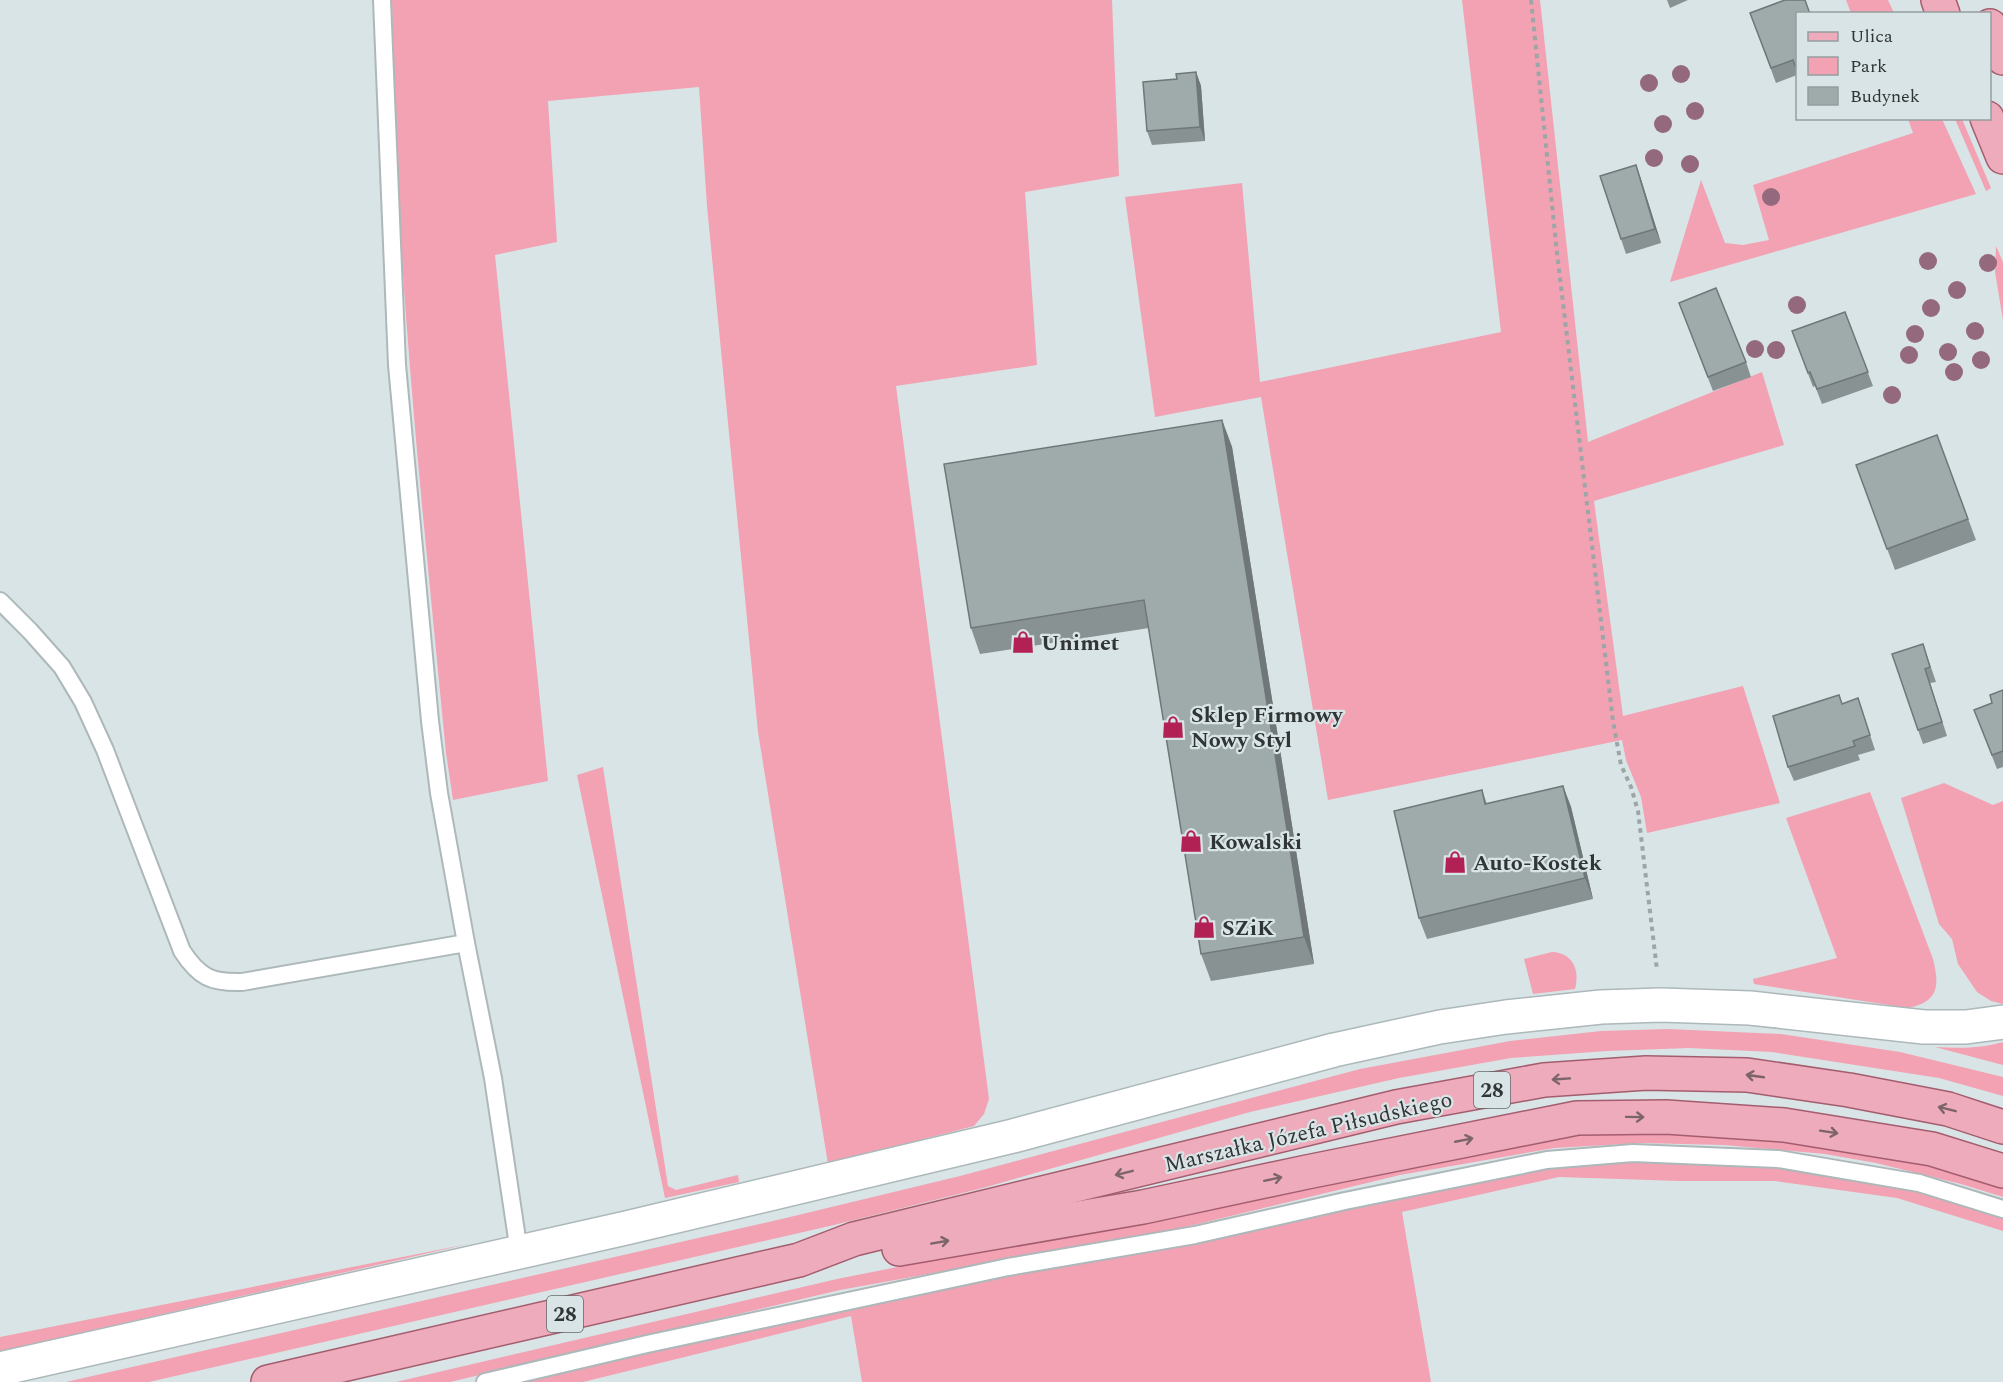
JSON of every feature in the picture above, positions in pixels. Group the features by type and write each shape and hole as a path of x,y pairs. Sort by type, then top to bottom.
{"main road":[{"path":"1991,31 2003,58"},
{"path":"1988,120 2003,157"},
{"name":"Marszałka Józefa Piłsudskiego","path":"268,1382 799,1260 854,1239 1396,1107 1544,1080 1646,1073 1747,1075 1849,1090 1948,1109 2003,1127"},
{"name":"Marszałka Józefa Piłsudskiego","path":"799,1260 860,1256 1143,1207 1577,1118 1666,1117 1784,1125 1932,1149 2003,1171"}],"street":[{"path":"0,1369 626,1228 1013,1136 1334,1050 1440,1027 1601,1007 1661,1005 1750,1008 1943,1028 2003,1022"}],"lane":[{"path":"382,0 398,365 430,721 439,794 493,1078 519,1252"},
{"path":"0,601 62,667 83,702 105,750 182,951 193,968 206,977 222,982 242,982 466,943"},
{"path":"485,1382 647,1344 996,1269 1194,1235 1345,1201 1547,1160 1633,1153 1778,1159 1919,1183 2003,1209"}],"path":[{"path":"1531,0 1557,253 1613,721 1621,765 1638,811 1661,1005"}],"green space":[{"path":"392,0 1112,0 1119,176 1025,192 1037,365 896,386 989,1099 984,1114 974,1126 828,1164 758,732 707,206 699,87 548,101 557,242 495,255 548,781 453,800 446,753 411,377 398,189"},
{"path":"1462,0 1540,0 1588,442 1762,372 1784,445 1594,501 1623,716 1743,686 1780,803 1647,833 1641,797 1626,760 1622,740 1328,800 1261,397 1155,417 1125,197 1242,183 1260,382 1501,332"},
{"path":"1846,0 1888,0 1894,12 1851,12"},
{"path":"1908,120 1942,120 1976,194 1670,282 1701,180 1725,243 1743,245 1769,240 1753,185 1913,133"},
{"path":"1955,120 1962,120 1991,188 1986,191"},
{"path":"1996,246 2003,262 2003,320 1995,272"},
{"path":"603,767 668,1186 676,1190 738,1175 739,1182 665,1198 577,775"},
{"path":"1944,783 1993,805 2003,801 2003,1004 1991,1001 1977,992 1958,964 1952,939 1939,924 1901,798"},
{"path":"1870,792 1933,959 1936,985 1931,997 1926,1002 1908,1008 1754,984 1753,979 1837,958 1786,818"},
{"path":"1552,952 1570,959 1576,975 1575,989 1533,994 1524,959"},
{"path":"1668,1029 1781,1034 1900,1052 2003,1077 2003,1096 1939,1078 1772,1052 1689,1048 1511,1058 1399,1078 1250,1112 983,1188 834,1225 149,1382 66,1382 960,1176 1360,1069 1510,1041 1601,1031"},
{"path":"2003,1042 2003,1065 1935,1047 1977,1047"},
{"path":"1641,1131 1779,1136 1910,1158 2003,1184 2003,1197 1876,1163 1825,1154 1724,1145 1642,1143 1554,1148 1400,1175 1177,1229 840,1290 450,1382 396,1382 837,1279 1555,1137"},
{"path":"1610,1162 1742,1164 1794,1168 1866,1178 2003,1215 2003,1231 1897,1198 1775,1181 1559,1177 1402,1212 1431,1382 862,1382 851,1316 583,1382 526,1382 848,1306 1517,1174"},
{"path":"468,1244 46,1341 0,1352 0,1337"}],"building":[{"path":"1785,0 1805,0 1809,12 1796,12 1796,68 1793,60 1771,68 1750,13"},
{"path":"1196,72 1200,127 1147,131 1143,82 1177,79 1176,74"},
{"path":"1636,165 1655,229 1621,239 1600,176"},
{"path":"1716,288 1746,362 1708,377 1679,303"},
{"path":"1845,312 1868,372 1817,389 1810,372 1808,373 1792,331"},
{"path":"1222,420 1304,937 1201,954 1144,600 971,628 944,464"},
{"path":"1937,435 1968,519 1887,549 1856,465"},
{"path":"1923,644 1930,667 1925,669 1942,722 1918,730 1892,654"},
{"path":"2003,690 2003,751 1992,755 1974,710 1992,703 1990,695"},
{"path":"1839,695 1842,704 1858,698 1870,735 1853,741 1855,746 1788,767 1773,716"},
{"path":"1563,786 1585,878 1419,918 1394,811 1482,790 1485,804"}],"place":[{"name":"Unimet","path":"1023,642"},
{"name":"Sklep Firmowy Nowy Styl","path":"1173,727"},
{"name":"Kowalski","path":"1191,841"},
{"name":"Auto-Kostek","path":"1455,862"},
{"name":"SZiK","path":"1204,927"}]}
